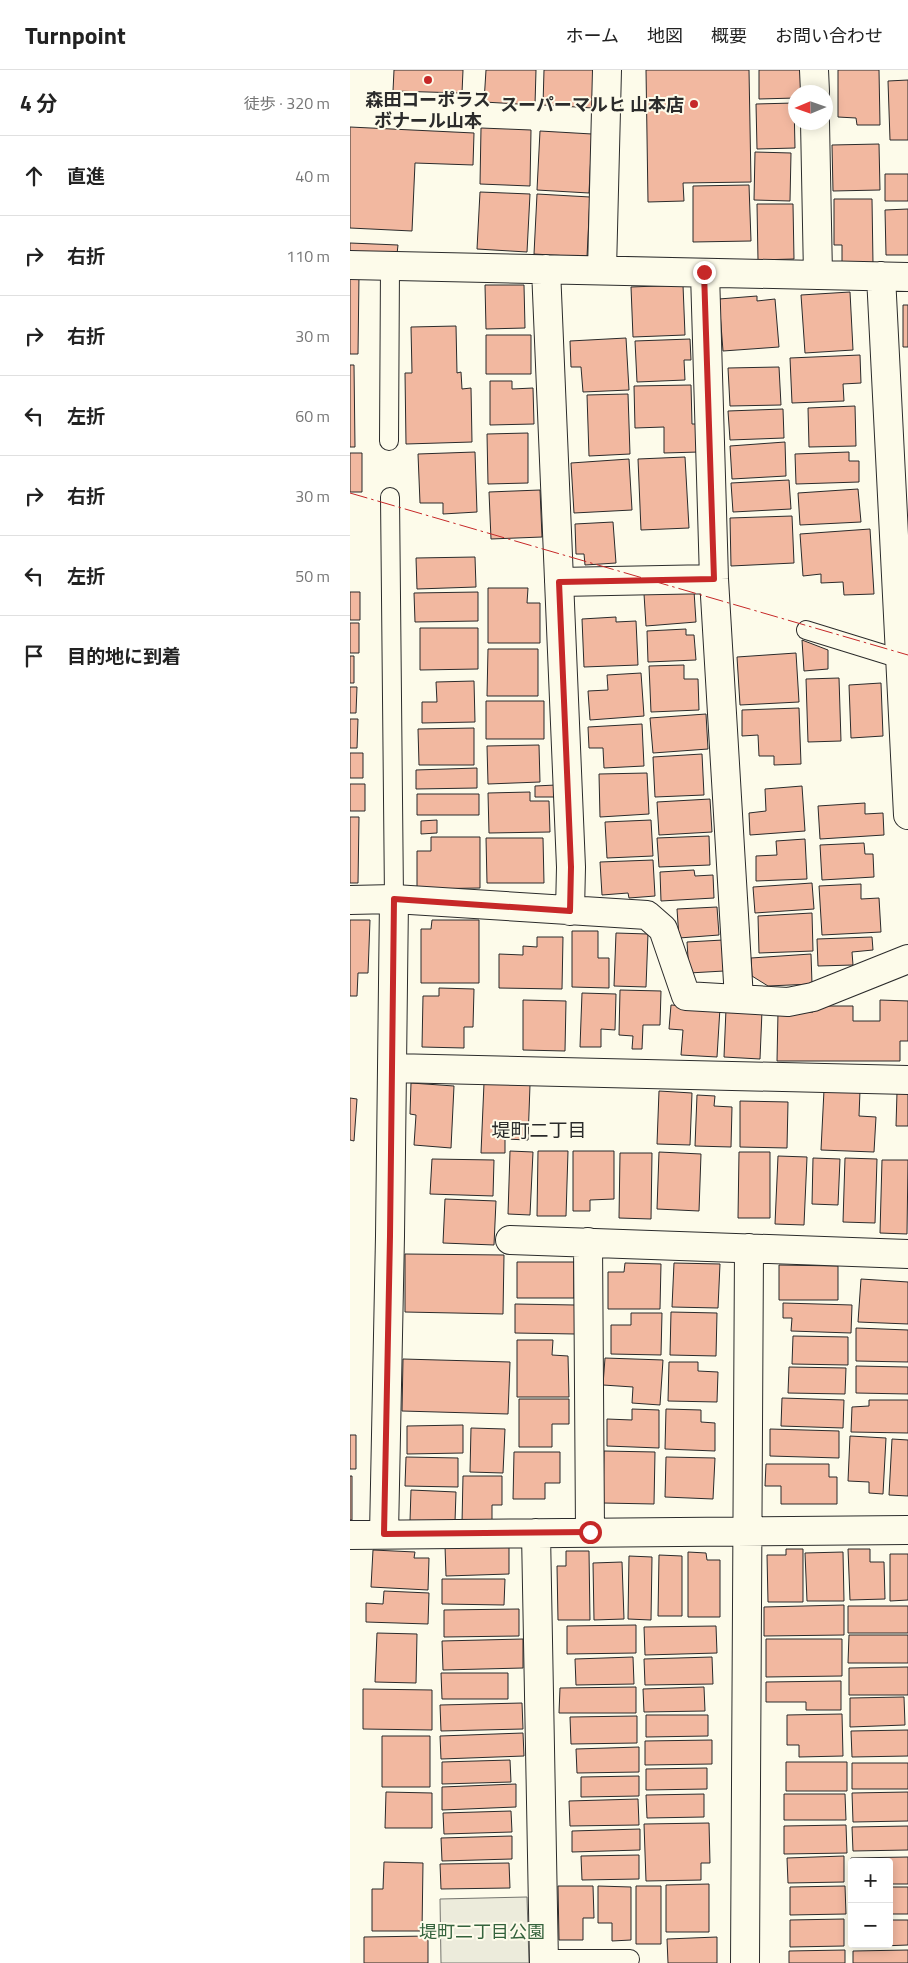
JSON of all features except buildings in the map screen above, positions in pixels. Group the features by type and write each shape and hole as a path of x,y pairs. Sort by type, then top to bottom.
{"street":[{"path":"602,270 607,70"},
{"path":"814,70 815,85"},
{"path":"815,130 818,275"},
{"path":"350,264 908,277"},
{"path":"546,269 571,867 570,911"},
{"path":"704,272 714,579 739,999"},
{"path":"881,276 908,815"},
{"path":"559,582 714,579"},
{"path":"350,900 394,899 647,915 663,929 686,996 788,1002 813,997 908,959"},
{"path":"384,1534 394,899"},
{"path":"392,1068 908,1080"},
{"path":"510,1240 908,1254"},
{"path":"588,1242 590,1532"},
{"path":"745,1963 749,1248"},
{"path":"350,1535 908,1530"},
{"path":"536,1533 544,1961"}],"lane":[{"path":"390,266 390,441"},
{"path":"390,497 394,899"},
{"path":"806,630 900,659"},
{"path":"544,1961 630,1959"}],"green space":[{"name":"堤町二丁目公園","path":"527,1897 529,1963 441,1963 440,1899"}],"power":[{"path":"350,493 908,655"}],"place":[{"name":"森田コーポラス ボナール山本","path":"428,80"},
{"name":"スーパーマルヒ 山本店","path":"694,104"}],"district":[{"name":"堤町二丁目","path":"539,1129"}],"route":[{"path":"590,1532 384,1534 394,899 570,911 571,867 559,582 714,579 704,272"}]}
